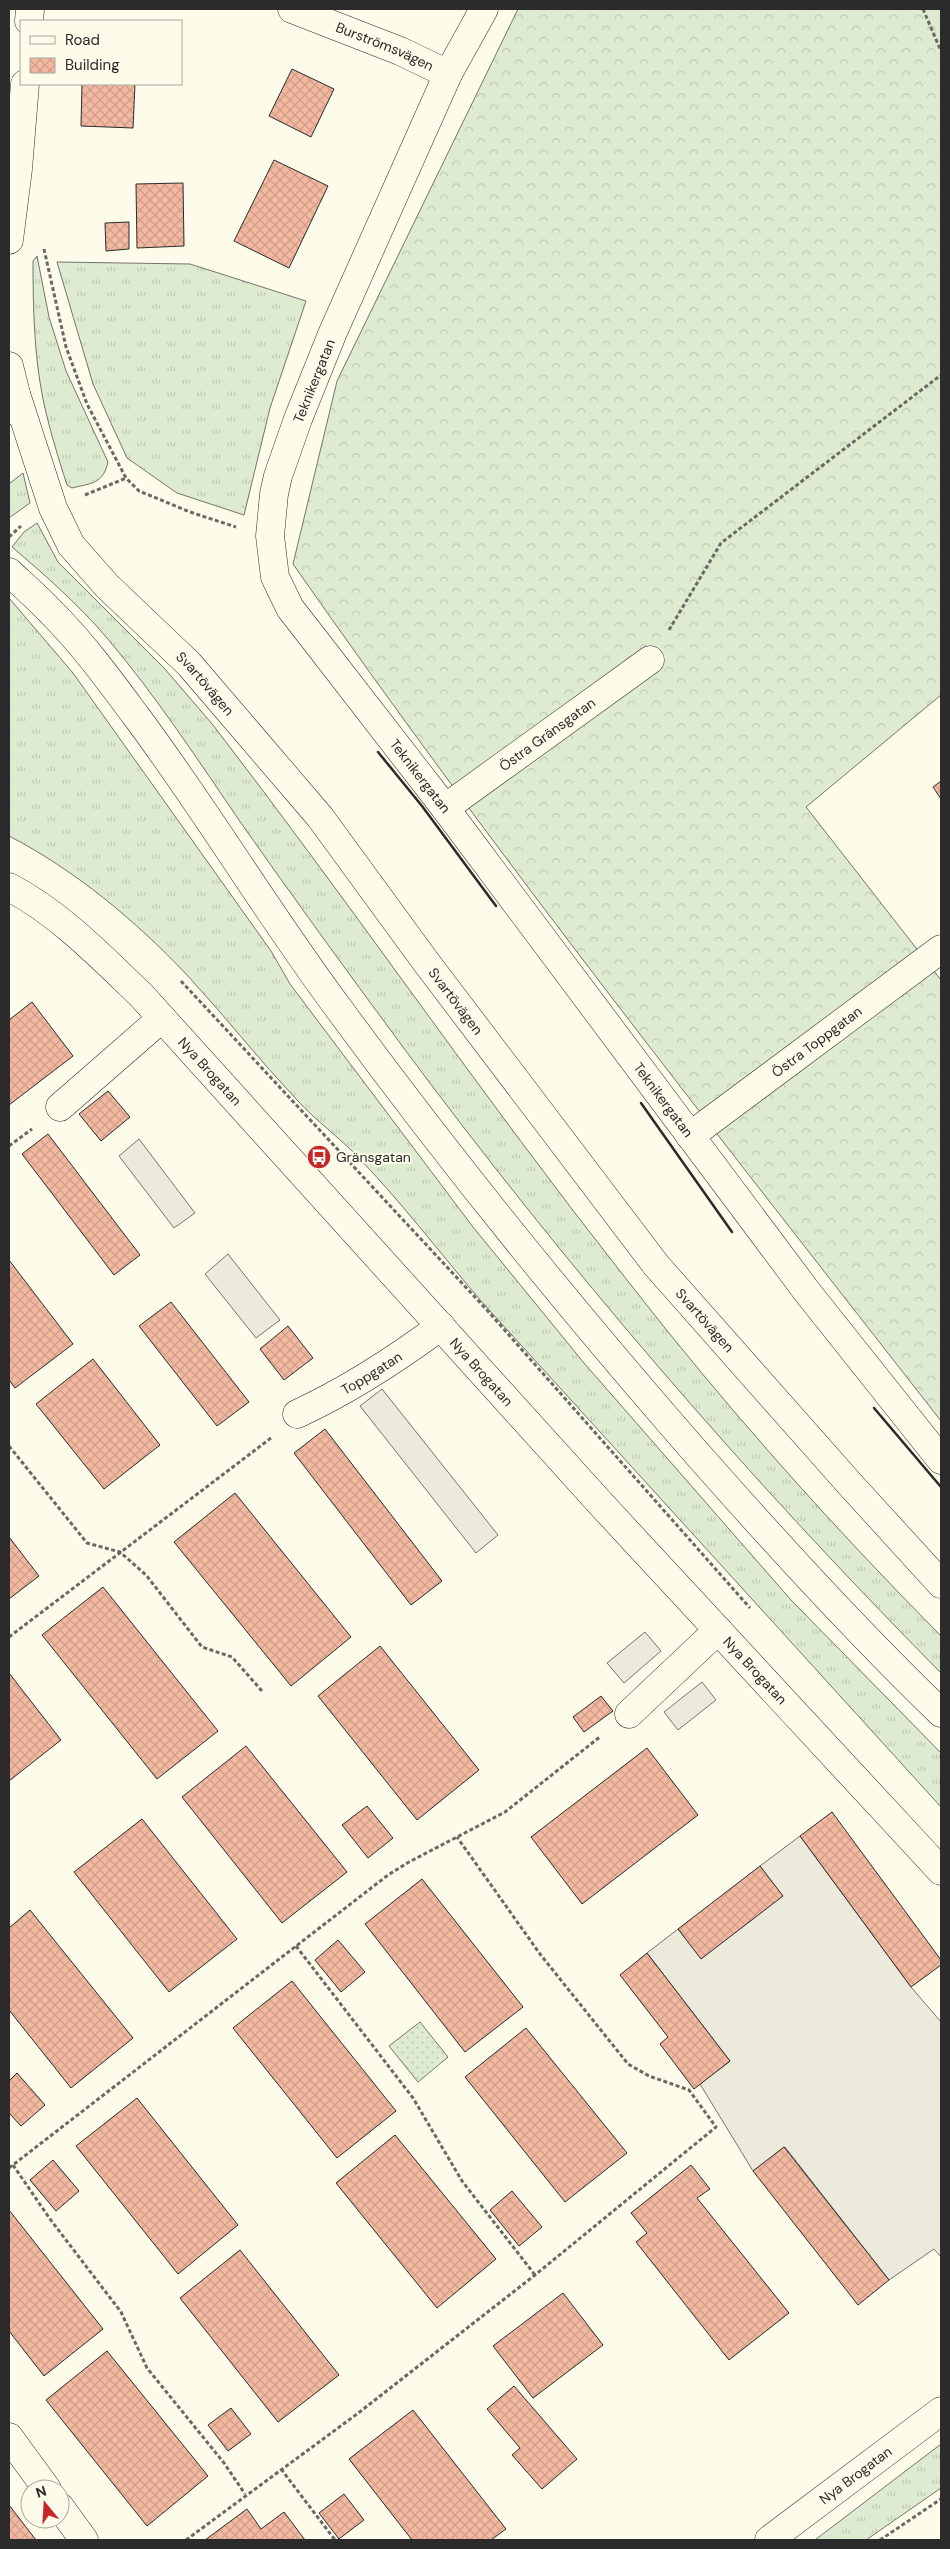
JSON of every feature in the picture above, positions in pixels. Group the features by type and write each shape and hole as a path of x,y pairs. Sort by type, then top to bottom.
{"street":[{"name":"Burströmsvägen","path":"292,9 400,51 448,74"},
{"name":"Teknikergatan","path":"484,9 448,74 298,418 274,494 270,536 275,577 290,608 445,808 808,1293 941,1460"},
{"path":"9,240 18,169 25,85"},
{"path":"9,366 16,394 14,420 9,436"},
{"name":"Svartövägen","path":"16,394 53,508 71,545 107,586 188,664 320,817 426,962 656,1264 848,1482 941,1584"},
{"path":"9,572 53,614 109,680 180,775 250,882 337,1007 454,1161 597,1338 742,1505 873,1647 941,1713"},
{"name":"Östra Gränsgatan","path":"445,808 650,660"},
{"name":"Nya Brogatan","path":"9,887 20,893 80,938 162,1018 601,1504 941,1871"},
{"name":"Östra Toppgatan","path":"690,1136 941,948"},
{"path":"60,1107 162,1018"},
{"name":"Toppgatan","path":"297,1414 337,1395 400,1357 441,1326"},
{"path":"629,1714 718,1630"},
{"name":"Nya Brogatan","path":"769,2540 941,2412"},
{"path":"9,2437 40,2479"},
{"path":"70,2521 84,2540"}],"path":[{"path":"923,9 941,51"},
{"path":"44,247 66,347 88,404 126,478 139,490 190,512 222,524 270,536"},
{"path":"650,660 722,543 941,375"},
{"path":"177,978 198,998 486,1309 756,1615"},
{"path":"9,1637 274,1436 297,1414"},
{"path":"9,1446 87,1543 120,1552 146,1575 202,1647 232,1657 262,1691"},
{"path":"9,2168 388,1875 505,1812 629,1714"},
{"path":"186,2540 245,2494 357,2414 535,2275 716,2127 689,2090 649,2076 628,2064 540,1954 458,1837"},
{"path":"296,1946 413,2098 462,2181 535,2275"},
{"path":"13,2165 50,2219 121,2312 147,2368 224,2462 245,2494"},
{"path":"281,2469 335,2540"},
{"path":"880,2540 941,2499"}],"green space":[{"path":"518,9 941,9 941,695 806,807 941,980 941,1421 530,890 371,674 293,564 337,381"},
{"path":"37,256 49,317 66,371 108,462 100,479 72,488 67,485 57,453 45,410 40,382 33,296 33,261"},
{"path":"57,262 190,264 306,301 270,408 244,515 177,493 127,458 93,384"},
{"path":"23,473 30,503 9,518 9,484"},
{"path":"37,523 58,562 164,668 213,725 317,863 522,1143 701,1373 818,1507 941,1636 941,1673 797,1523 728,1446 659,1368 527,1208 400,1043 261,851 143,683 96,626 73,602 12,547 24,532"},
{"path":"9,598 73,673 271,951 290,984 473,1227 584,1363 791,1600 941,1753 941,1807 481,1301 374,1174 297,1100 187,975 147,935 104,898 57,864 9,836"},
{"path":"420,2022 448,2057 418,2082 389,2046"},
{"path":"941,2444 941,2488 866,2540 815,2540"}],"shaded area":[{"path":"139,1139 195,1213 174,1228 119,1156"},
{"path":"228,1254 280,1320 256,1338 205,1274"},
{"path":"382,1389 498,1535 476,1553 360,1406"},
{"path":"645,1632 661,1651 624,1683 607,1663"},
{"path":"702,1682 716,1700 678,1730 664,1712"},
{"path":"800,1836 911,1987 941,2022 941,2257 934,2249 889,2280 785,2147 753,2171 700,2084 730,2061 647,1953 678,1929 701,1958 782,1896 760,1866"}],"building":[{"path":"292,69 334,89 311,137 269,116"},
{"path":"82,85 135,85 133,128 81,126"},
{"path":"274,160 328,186 289,268 234,241"},
{"path":"183,183 184,246 137,248 136,184"},
{"path":"129,222 129,249 106,251 105,223"},
{"path":"941,781 941,799 933,787"},
{"path":"32,1002 73,1056 9,1105 9,1020"},
{"path":"108,1091 130,1117 101,1141 79,1114"},
{"path":"48,1134 140,1255 114,1275 22,1154"},
{"path":"9,1260 73,1344 15,1388 9,1380"},
{"path":"171,1302 249,1402 217,1426 139,1326"},
{"path":"288,1326 313,1358 284,1380 260,1349"},
{"path":"93,1359 160,1445 104,1489 36,1404"},
{"path":"325,1429 442,1581 411,1605 294,1453"},
{"path":"235,1493 351,1637 291,1686 174,1542"},
{"path":"9,1537 39,1576 9,1599"},
{"path":"103,1587 218,1731 157,1779 42,1635"},
{"path":"380,1646 479,1770 417,1820 318,1696"},
{"path":"9,1673 61,1740 9,1781"},
{"path":"601,1696 613,1711 584,1732 573,1717"},
{"path":"246,1746 347,1872 282,1923 182,1797"},
{"path":"647,1748 698,1815 582,1904 531,1837"},
{"path":"367,1806 393,1838 368,1858 342,1825"},
{"path":"832,1812 941,1960 941,1965 911,1987 800,1836"},
{"path":"142,1819 237,1939 169,1992 74,1872"},
{"path":"760,1866 783,1896 701,1959 678,1929"},
{"path":"422,1879 523,2007 465,2052 365,1924"},
{"path":"30,1910 133,2038 71,2088 9,2010 9,1928"},
{"path":"338,1940 365,1972 341,1992 315,1960"},
{"path":"647,1953 730,2061 694,2089 660,2044 668,2037 620,1975"},
{"path":"292,1981 396,2111 337,2158 233,2028"},
{"path":"526,2028 627,2153 565,2202 465,2077"},
{"path":"17,2073 45,2105 21,2126 9,2113 9,2081"},
{"path":"137,2098 238,2225 178,2274 76,2146"},
{"path":"395,2135 496,2259 437,2308 336,2183"},
{"path":"784,2147 889,2280 858,2305 753,2171"},
{"path":"53,2160 79,2191 56,2211 30,2180"},
{"path":"691,2165 710,2189 697,2198 789,2313 729,2360 636,2242 647,2233 631,2213"},
{"path":"512,2191 542,2227 519,2246 490,2210"},
{"path":"9,2210 103,2329 44,2376 9,2331"},
{"path":"240,2250 339,2375 278,2422 180,2298"},
{"path":"563,2293 603,2345 533,2398 493,2346"},
{"path":"107,2351 208,2476 147,2526 46,2400"},
{"path":"514,2386 577,2459 542,2489 512,2455 520,2448 487,2409"},
{"path":"231,2408 251,2434 228,2451 208,2425"},
{"path":"413,2410 506,2529 491,2540 412,2540 349,2459"},
{"path":"344,2494 364,2520 339,2539 319,2513"},
{"path":"9,2505 20,2519 20,2529 28,2529 36,2540 9,2540"},
{"path":"247,2509 261,2529 284,2512 305,2540 205,2540"}],"wall":[{"path":"378,752 422,806 496,906"},
{"path":"641,1103 732,1232"},
{"path":"874,1408 941,1487"}],"place":[{"name":"Gränsgatan","path":"319,1157"}]}
